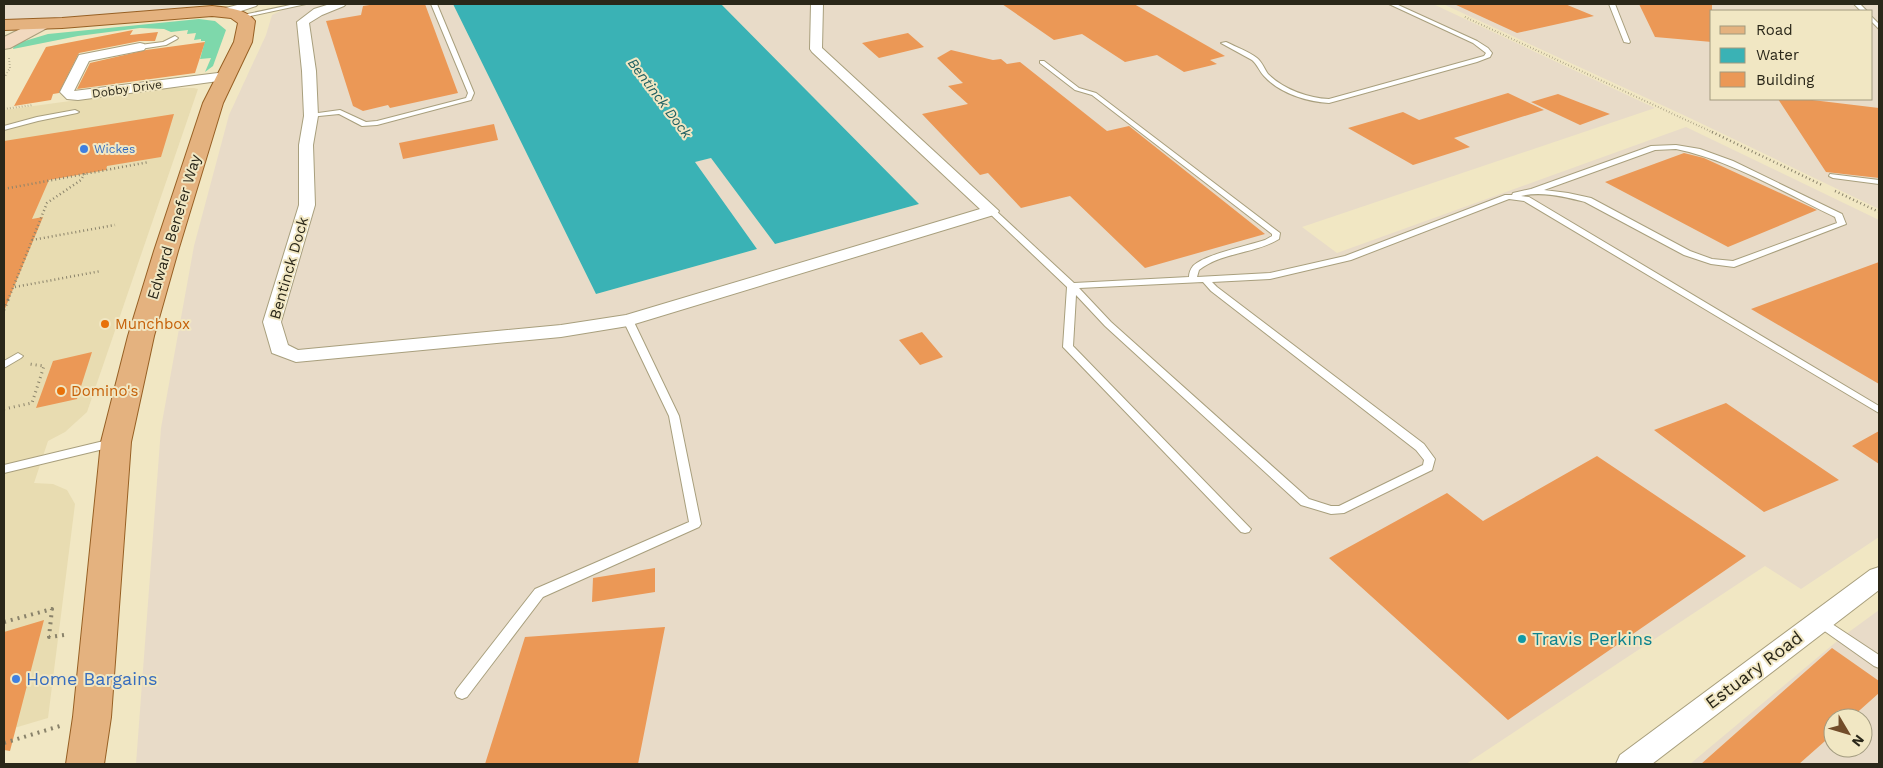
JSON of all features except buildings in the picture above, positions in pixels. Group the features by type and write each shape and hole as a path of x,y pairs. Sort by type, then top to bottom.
{"main road":[{"path":"15,30 98,26 169,27 195,12 240,11"},
{"name":"Edward Benefer Way","path":"84,764 92,717 116,442 141,336 166,251 213,103 243,42 248,25 240,11"}],"street":[{"name":"Bentinck Dock","path":"340,4 318,12 303,22 309,71 310,116 306,145 307,205 272,322 279,349 296,356 561,331 628,320 991,211"},
{"path":"817,4 816,49 991,211"},
{"path":"70,56 84,58 140,47"},
{"name":"Dobby Drive","path":"84,58 67,92 72,96 226,76"},
{"name":"Estuary Road","path":"1633,763 1879,577"}],"lane":[{"path":"240,11 303,4"},
{"path":"310,116 340,112 365,124 469,99 471,93 434,4"},
{"path":"1224,43 1258,62 1263,72 1272,80 1301,96 1320,102 1329,102 1487,57 1489,53 1486,48 1392,4"},
{"path":"1612,4 1627,42"},
{"path":"140,47 172,41 169,27"},
{"path":"1042,62 1077,89 1094,94 1276,233 1276,237 1268,242 1196,267 1193,273 1193,280"},
{"path":"4,128 37,119 75,112"},
{"path":"1072,286 1270,276 1348,258 1508,197 1533,191 1654,148 1676,147 1697,151 1730,163 1839,216 1842,224 1734,264 1711,261 1687,253 1588,200 1568,195 1533,191"},
{"path":"1833,176 1879,182"},
{"path":"1508,197 1526,200 1879,410"},
{"path":"991,211 1072,286 1108,324 1304,502 1332,510 1340,510 1428,467 1430,459 1420,447 1214,289 1205,279"},
{"path":"1072,286 1068,347 1245,529"},
{"path":"462,693 539,593 695,524 674,416 628,320"},
{"path":"4,469 116,442"},
{"path":"1820,620 1879,662"}],"path":[{"path":"1465,17 1653,104 1823,186"},
{"path":"4,188 149,162"},
{"path":"4,310 47,204 81,180 85,173"},
{"path":"1831,189 1879,212"},
{"path":"32,240 115,224"},
{"path":"14,287 101,270"},
{"path":"4,409 32,403 44,366 11,361"},
{"path":"4,622 52,610 49,637 64,635"},
{"path":"4,743 92,717"}],"shaded area":[{"path":"4,4 212,4 155,11 39,20 4,20"},
{"path":"289,4 453,4 596,294 757,249 694,162 711,158 775,244 919,204 721,4 1433,4 1655,108 1302,227 1337,253 1686,127 1879,220 1879,537 1801,589 1765,566 1466,764 136,764 161,428 194,246 229,115 266,35 272,15 293,5"},
{"path":"1443,4 1879,4 1879,209 1692,119"},
{"path":"166,88 198,89 87,412 65,432 48,441 34,483 53,484 67,490 75,504 48,718 4,731 4,110"},
{"path":"1879,610 1879,764 1690,764 1842,637"}],"green space":[{"path":"199,19 215,21 226,30 213,66 205,72 211,58 200,59 205,41 201,41 201,39 194,40 196,33 187,34 188,30 171,32 164,29 140,28 78,36 13,49 14,45 18,43 48,34"}],"water":[{"path":"453,4 721,4 919,204 775,244 711,158 695,162 757,249 596,294"}],"place":[{"name":"Wickes","path":"84,149"},
{"name":"Munchbox","path":"105,324"},
{"name":"Domino's","path":"61,391"},
{"name":"Travis Perkins","path":"1522,639"},
{"name":"Home Bargains","path":"16,679"}]}
